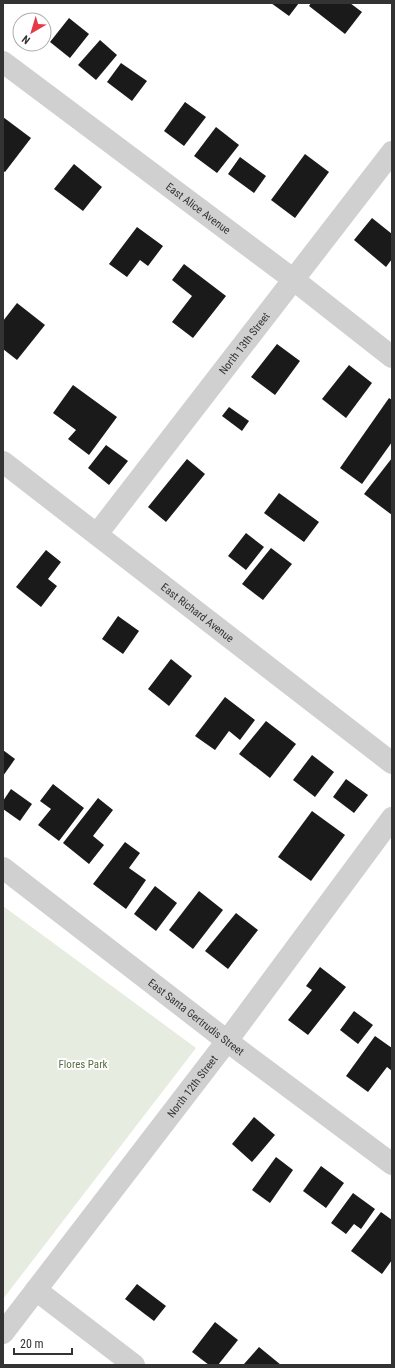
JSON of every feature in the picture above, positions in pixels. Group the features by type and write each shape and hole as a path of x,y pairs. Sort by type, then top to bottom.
{"street":[{"name":"East Alice Avenue","path":"3,62 294,280 392,357"},
{"name":"North 13th Street","path":"97,534 392,152"},
{"name":"East Richard Avenue","path":"3,462 392,763"},
{"name":"North 12th Street","path":"3,1333 227,1041 392,818"},
{"name":"East Santa Gertrudis Street","path":"3,868 227,1041 392,1164"},
{"path":"36,1290 134,1365"}],"green space":[{"name":"Flores Park","path":"3,906 196,1048 3,1299"}],"building":[{"path":"271,3 299,3 289,16"},
{"path":"311,3 350,3 362,12 345,34 309,6"},
{"path":"69,18 89,34 70,58 52,44 52,39"},
{"path":"100,40 117,55 96,80 78,65"},
{"path":"121,63 147,81 132,101 107,82"},
{"path":"185,102 206,117 184,146 164,131"},
{"path":"3,117 31,138 5,172 3,171"},
{"path":"216,127 239,145 217,173 194,156"},
{"path":"305,154 329,172 295,218 271,200"},
{"path":"240,157 266,176 254,193 228,174"},
{"path":"74,164 102,187 83,211 54,189"},
{"path":"372,218 392,234 392,259 386,267 354,240"},
{"path":"137,227 163,246 148,266 140,260 127,277 109,264"},
{"path":"184,264 226,296 193,338 172,322 192,296 172,280"},
{"path":"17,303 45,325 17,360 3,349 3,321"},
{"path":"277,344 300,361 275,395 251,377"},
{"path":"349,365 372,383 346,418 322,399"},
{"path":"73,385 117,417 89,455 68,439 76,430 53,413"},
{"path":"389,398 392,400 392,442 362,484 340,468"},
{"path":"229,407 249,421 242,431 222,416"},
{"path":"106,445 128,461 109,485 88,468"},
{"path":"392,458 392,515 364,494"},
{"path":"187,459 205,474 166,522 148,507"},
{"path":"279,493 319,522 304,542 264,513"},
{"path":"246,533 264,547 246,570 228,556"},
{"path":"271,548 292,564 263,600 242,584"},
{"path":"46,550 61,562 48,579 57,586 41,607 16,587"},
{"path":"118,616 139,631 123,654 102,639"},
{"path":"171,659 192,676 169,706 148,689"},
{"path":"225,697 255,720 240,740 229,731 215,750 195,736"},
{"path":"266,721 296,744 270,778 239,754"},
{"path":"3,750 15,759 3,776"},
{"path":"312,755 334,772 315,797 293,780"},
{"path":"346,779 368,795 354,813 333,797"},
{"path":"53,784 84,808 59,841 38,825 51,809 40,801"},
{"path":"11,789 32,804 20,821 3,809 3,801"},
{"path":"98,798 113,810 93,836 104,845 89,864 63,843"},
{"path":"312,811 345,835 311,881 278,857"},
{"path":"125,842 140,853 129,868 146,880 126,909 93,884"},
{"path":"155,886 177,903 156,931 134,914"},
{"path":"199,891 223,910 193,949 169,930"},
{"path":"236,913 258,930 228,969 205,951"},
{"path":"320,967 346,987 308,1035 288,1020 312,990 306,986"},
{"path":"354,1011 373,1025 358,1044 340,1030"},
{"path":"375,1036 392,1048 392,1071 387,1067 368,1092 346,1076"},
{"path":"254,1117 275,1135 252,1162 232,1144"},
{"path":"276,1157 293,1170 270,1203 252,1190"},
{"path":"321,1166 344,1183 326,1208 303,1191"},
{"path":"353,1193 375,1209 361,1229 354,1224 346,1234 331,1223"},
{"path":"381,1212 392,1220 392,1260 382,1274 351,1251"},
{"path":"137,1284 166,1306 154,1321 125,1299"},
{"path":"215,1322 238,1340 218,1365 209,1365 192,1352"},
{"path":"259,1347 281,1365 244,1364"}]}
